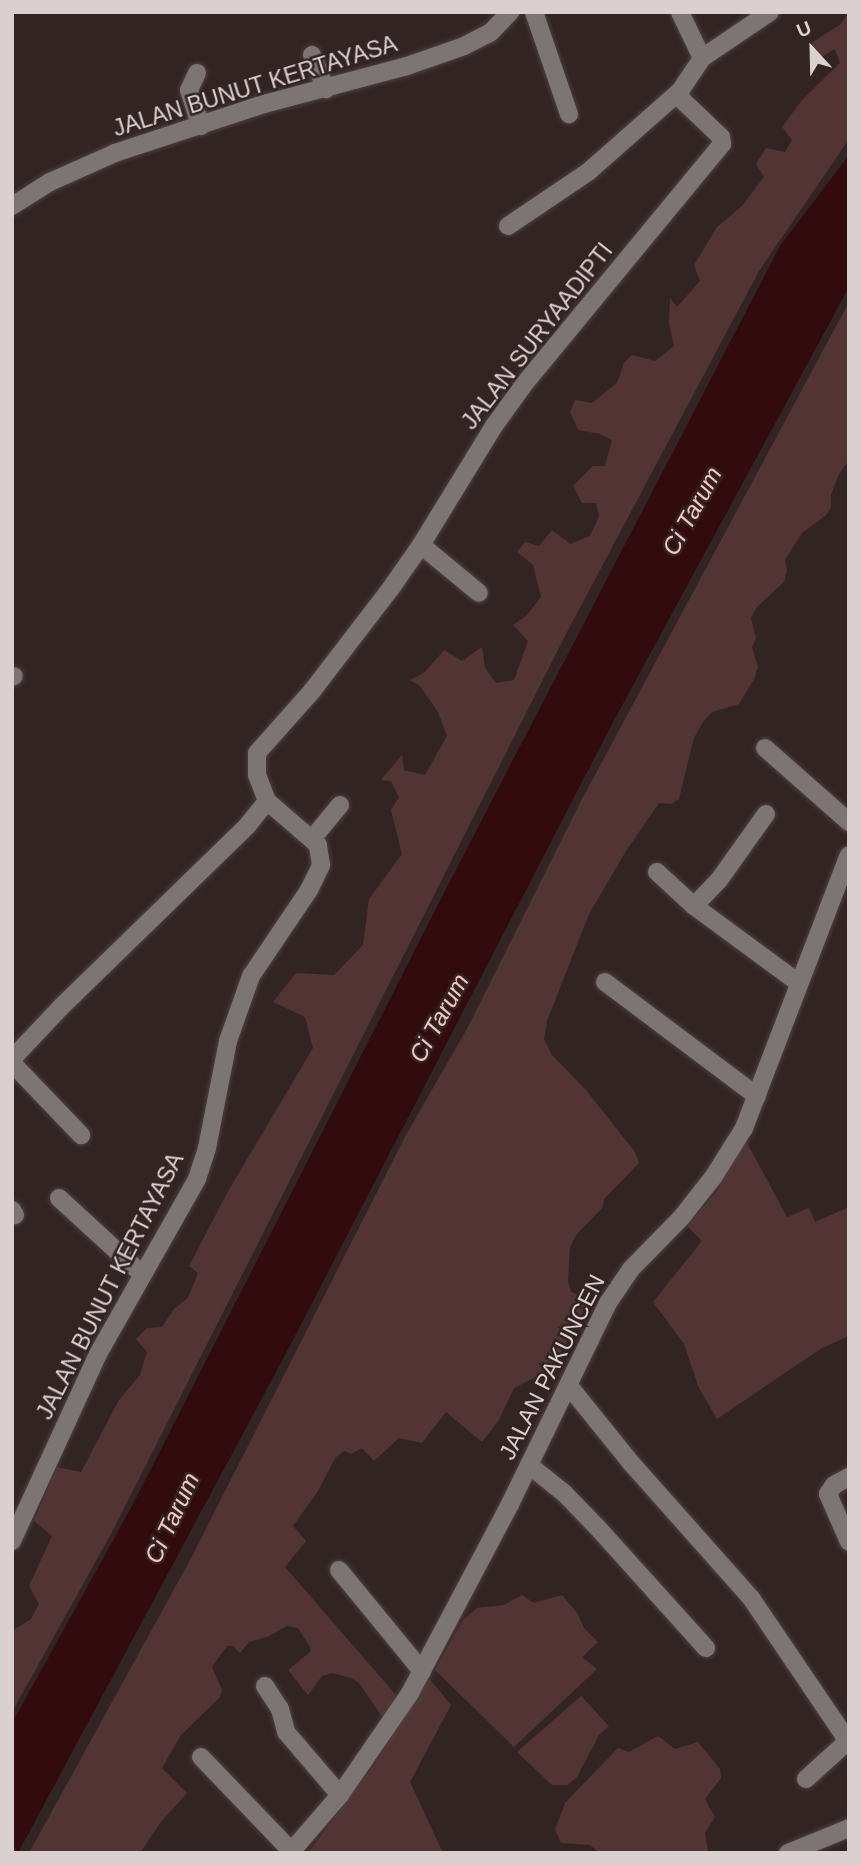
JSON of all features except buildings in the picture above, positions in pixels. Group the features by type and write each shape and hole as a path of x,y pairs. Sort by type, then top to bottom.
{"street":[{"name":"JALAN BUNUT KERTAYASA","path":"12,206 85,164 264,104 408,66 482,39 510,12"},
{"path":"534,12 569,114"},
{"path":"680,12 702,58"},
{"path":"508,226 588,172 680,92 702,58 769,12"},
{"path":"312,55 326,89"},
{"path":"197,73 189,90 201,126"},
{"name":"JALAN SURYAADIPTI","path":"267,801 254,763 257,753 352,641 421,545 494,426 525,383 722,144 721,137 687,106 680,92"},
{"path":"421,545 479,593"},
{"path":"765,748 849,821"},
{"path":"80,1135 12,1061 60,1008 247,826 267,801 312,839 340,805"},
{"path":"694,906 719,880 766,814"},
{"name":"JALAN BUNUT KERTAYASA","path":"12,1541 75,1399 142,1274 189,1194 203,1161 219,1074 239,1003 257,967 309,890 321,865 322,856 312,839"},
{"name":"JALAN PAKUNCEN","path":"290,1852 340,1795 422,1671 569,1386 608,1303 631,1269 681,1219 714,1176 744,1128 849,855"},
{"path":"657,872 694,906 799,983"},
{"path":"605,982 757,1096"},
{"path":"59,1198 142,1274"},
{"path":"569,1386 632,1464 751,1598 848,1741 806,1779"},
{"path":"529,1465 564,1493 597,1527 705,1648"},
{"path":"847,1532 828,1493 834,1485 849,1477"},
{"path":"338,1570 422,1671"},
{"path":"265,1686 281,1709 286,1732 340,1795"},
{"path":"201,1757 290,1852"},
{"path":"788,1853 849,1828"}],"shaded area":[{"path":"849,12 849,139 759,271 566,634 111,1534 12,1712 12,1631 31,1619 39,1604 29,1586 52,1536 34,1521 57,1467 81,1472 119,1400 140,1375 147,1352 136,1339 147,1328 162,1327 174,1309 188,1298 198,1273 189,1266 227,1193 313,1048 305,1017 273,1002 296,973 334,975 363,945 369,899 402,854 391,810 399,797 391,781 381,780 402,755 404,770 425,775 447,736 438,712 420,686 410,680 424,673 444,650 462,661 482,647 485,668 496,683 514,680 528,641 513,625 526,616 541,597 533,565 517,552 525,542 539,546 552,530 570,544 590,536 599,516 596,503 582,503 573,486 593,466 605,466 612,440 600,434 578,430 570,412 575,400 592,403 617,383 624,363 632,355 655,361 674,346 669,324 670,298 677,307 700,281 694,265 717,227 742,206 764,177 756,164 766,148 785,152 792,140 782,127 802,100 840,63 835,49 818,59 810,44 841,24"},
{"path":"849,302 849,460 839,474 831,495 831,508 802,533 785,560 787,571 784,582 757,607 751,618 756,638 752,647 758,667 754,679 739,704 712,712 703,722 694,738 679,799 671,804 659,803 626,851 589,914 547,1021 544,1039 552,1055 586,1090 635,1152 639,1163 605,1198 602,1208 577,1234 570,1247 568,1281 571,1292 590,1299 552,1369 514,1388 499,1420 482,1442 446,1412 422,1443 399,1438 374,1461 362,1448 351,1454 344,1451 335,1458 318,1491 293,1526 306,1541 285,1567 396,1695 383,1718 359,1683 351,1678 332,1673 322,1676 308,1695 288,1670 310,1652 310,1647 298,1628 287,1626 267,1637 249,1642 240,1653 233,1646 227,1646 212,1667 222,1690 220,1697 181,1735 162,1768 187,1793 160,1823 140,1853 29,1853 189,1562 406,1135 468,1027 581,801"},
{"path":"745,1139 787,1217 809,1208 815,1222 849,1207 849,1336 822,1348 717,1419 699,1388 684,1344 653,1302 702,1241 687,1226 717,1191"},
{"path":"522,1595 534,1603 562,1595 578,1614 584,1628 598,1642 582,1657 597,1669 514,1747 435,1670 463,1620 477,1608 504,1605"},
{"path":"428,1677 451,1705 410,1782 443,1853 308,1853 376,1762"},
{"path":"581,1696 609,1726 599,1735 577,1777 567,1785 552,1785 517,1752"},
{"path":"658,1736 675,1749 698,1742 720,1769 721,1778 705,1799 715,1817 705,1833 708,1853 600,1853 590,1845 561,1843 555,1830 565,1803 618,1748 629,1752"}],"water":[{"name":"Ci Tarum","path":"849,155 849,287 611,726 283,1359 18,1853 12,1853 12,1723 131,1508 448,885 780,246"}]}
